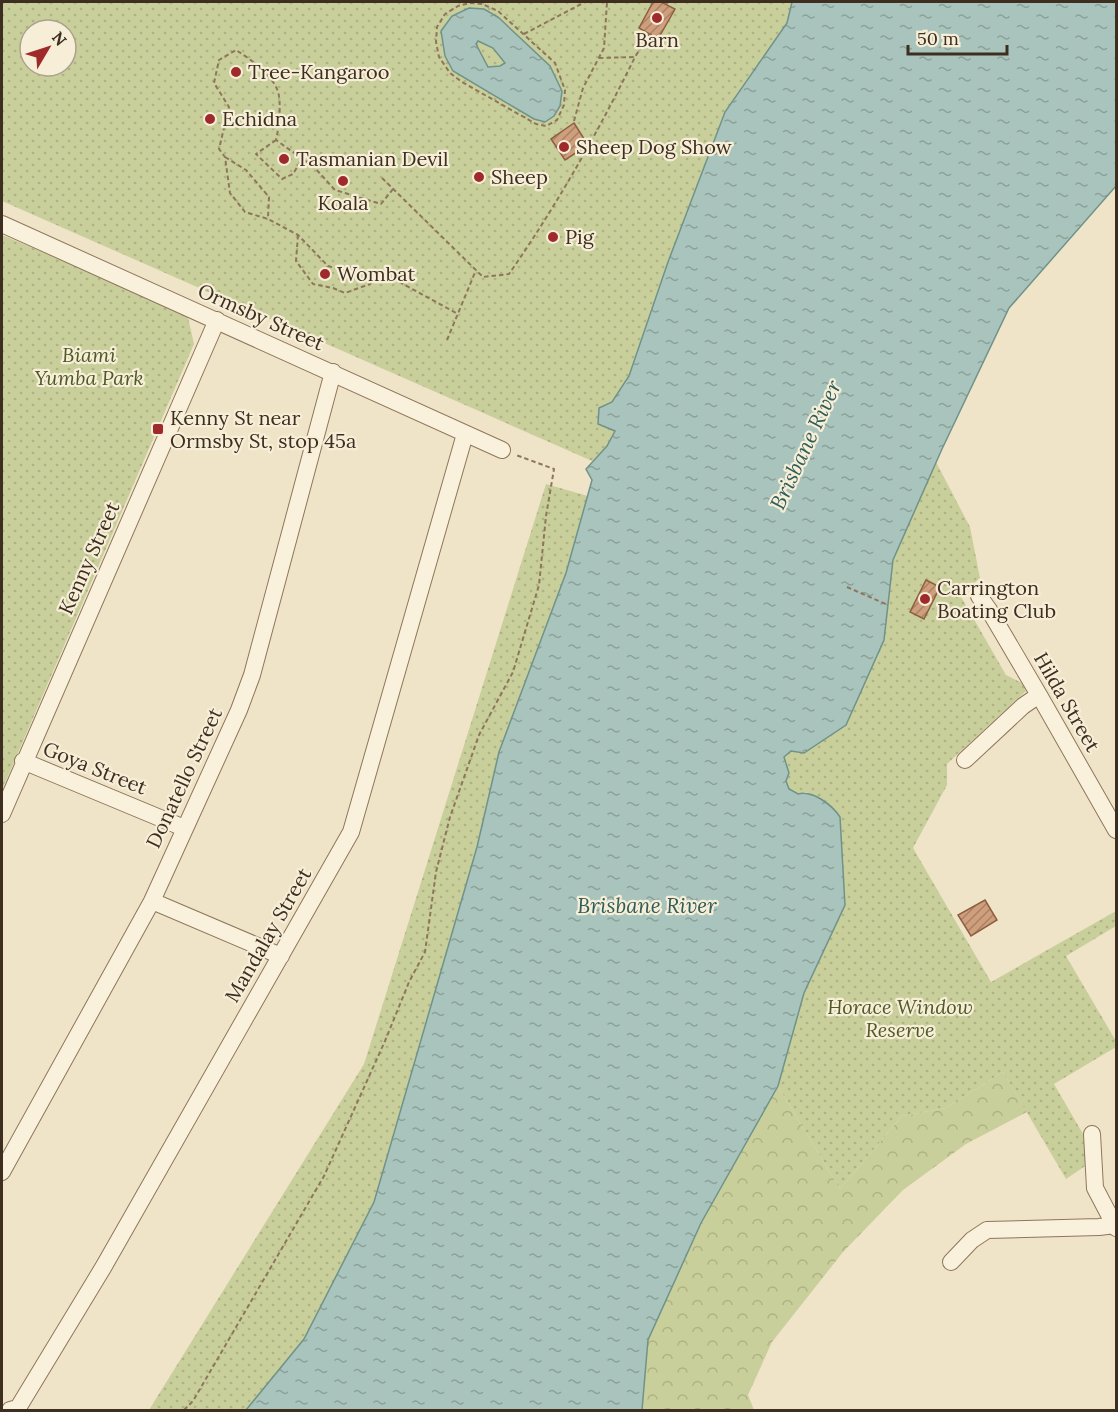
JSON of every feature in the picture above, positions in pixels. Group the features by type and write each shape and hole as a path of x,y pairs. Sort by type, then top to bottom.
{"street":[{"name":"Ormsby Street","path":"2,224 502,450"},
{"name":"Kenny Street","path":"2,813 217,320"},
{"name":"Donatello Street","path":"2,1172 152,901 239,710 252,675 333,372"},
{"name":"Mandalay Street","path":"10,1410 18,1408 104,1266 351,832 465,434"},
{"name":"Hilda Street","path":"979,596 1116,830"},
{"path":"965,760 1023,706 1039,695"},
{"name":"Goya Street","path":"23,761 184,828"},
{"path":"152,901 281,956"},
{"path":"951,1262 972,1240 987,1230 1116,1226 1098,1195 1093,1181 1092,1134"}],"path":[{"path":"523,34 585,2"},
{"path":"574,121 583,88 604,48 607,2"},
{"path":"470,3 482,4 498,11 523,34 555,63 565,90 564,105 557,120 546,126 536,124 450,73 439,57 436,42 437,27 445,15 458,6 470,3"},
{"path":"382,178 483,277 509,274 566,187 649,34"},
{"path":"268,219 269,197 246,170 225,157 219,149 229,107 214,83 219,60 236,50 258,66 278,89 279,127 276,140 256,154 282,179 293,174 302,158"},
{"path":"598,58 635,57"},
{"path":"276,140 314,167 335,190 381,204 393,189"},
{"path":"225,157 230,193 245,212 268,219 298,235 327,266 354,273 381,272 458,314"},
{"path":"298,235 296,261 314,284 345,293 370,284 381,272"},
{"path":"447,340 476,270"},
{"path":"184,1410 193,1401 324,1176 409,982 425,952 436,872 450,817 479,735 513,672 539,585 546,516 554,469 502,450"},
{"path":"848,587 888,605"}],"green space":[{"path":"2,2 792,2 787,23 725,112 668,262 629,376 612,402 615,430 607,446 592,461 2,201"},
{"name":"Biami Yumba Park","path":"2,235 187,313 194,344 2,790"},
{"name":"Horace Window Reserve","path":"936,462 970,527 980,578 960,595 1006,675 1022,683 1026,691 947,764 947,785 913,848 991,982 1116,911 1116,926 1066,956 1116,1041 1116,1047 1054,1084 1097,1158 1066,1179 1003,1072 946,1108 902,1116 840,1189 778,1086 804,993 845,905 838,813 806,792 798,794 789,789 786,781 789,773 784,757 884,640 893,560"},
{"path":"546,484 588,496 566,573 499,752 477,847 374,1202 304,1339 246,1410 149,1410 364,1064"},
{"path":"1003,1072 1027,1112 966,1144 903,1190 843,1252 772,1342 748,1395 754,1410 642,1410 648,1340 701,1223 778,1086 840,1189 902,1116 946,1108"}],"water":[{"name":"Brisbane River","path":"792,2 1116,2 1116,186 1009,308 942,449 893,560 884,640 846,725 804,753 791,751 784,757 789,773 786,781 789,789 798,794 816,796 840,817 845,905 804,993 778,1086 701,1223 648,1340 642,1410 246,1410 304,1339 374,1202 477,847 499,752 566,573 592,480 586,469 607,446 615,431 598,424 599,408 612,402 629,376 668,262 725,112 787,23"},
{"path":"469,8 484,9 498,17 550,66 562,91 560,106 554,116 545,122 534,119 453,71 445,56 441,31 452,16","holes":["478,41 493,48 505,63 488,67 476,44"]}],"building":[{"name":"Barn","path":"653,2 661,2 675,9 658,39 639,28"},
{"path":"574,123 588,145 565,160 551,139"},
{"name":"Carrington Boating Club","path":"926,580 940,587 924,619 910,612"},
{"path":"985,900 997,920 971,936 958,915"}],"place":[{"name":"Barn","path":"657,18"},
{"name":"Tree-Kangaroo","path":"236,72"},
{"name":"Echidna","path":"210,119"},
{"name":"Sheep Dog Show","path":"564,147"},
{"name":"Tasmanian Devil","path":"284,159"},
{"name":"Sheep","path":"479,177"},
{"name":"Koala","path":"343,181"},
{"name":"Pig","path":"553,237"},
{"name":"Wombat","path":"325,274"},
{"name":"Kenny St near Ormsby St, stop 45a","path":"158,429"},
{"name":"Carrington Boating Club","path":"925,599"}]}
